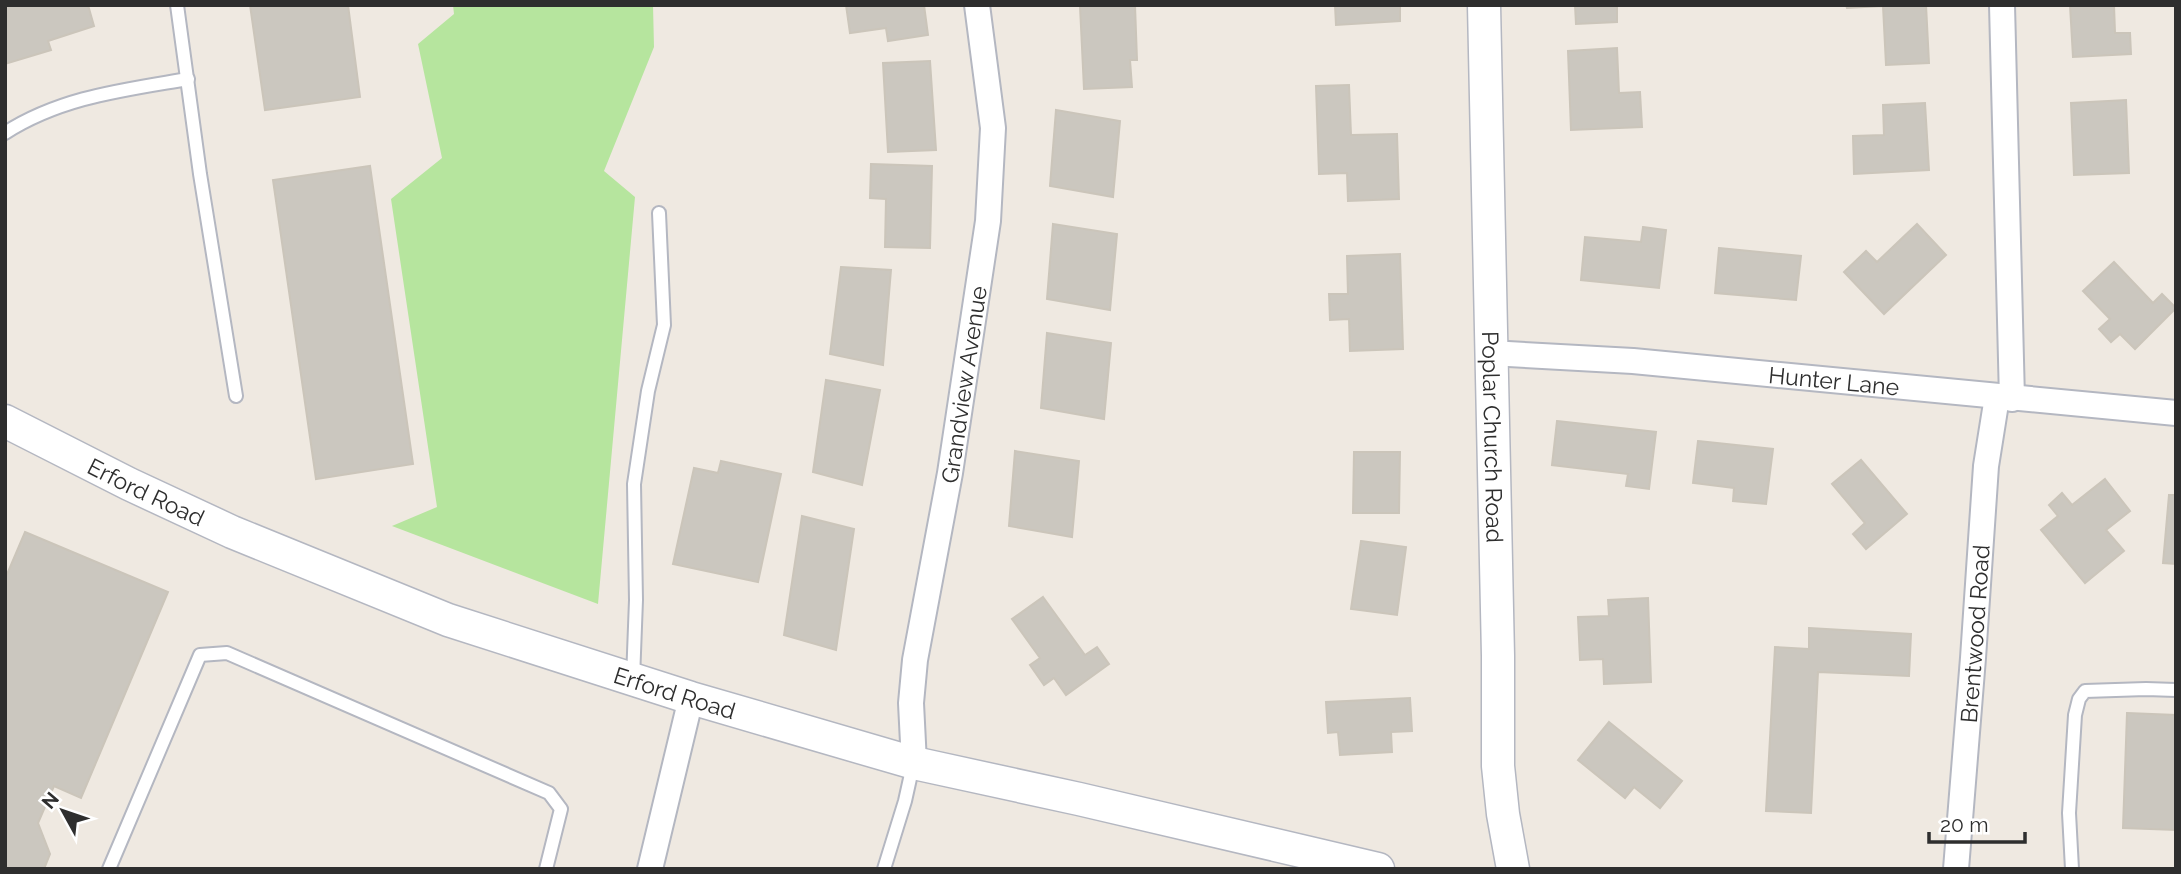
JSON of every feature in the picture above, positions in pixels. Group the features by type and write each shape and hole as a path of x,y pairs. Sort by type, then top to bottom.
{"street":[{"name":"Grandview Avenue","path":"914,763 911,703 915,660 950,473 988,221 993,128 977,5"},
{"name":"Poplar Church Road","path":"1484,5 1498,766 1513,869"},
{"name":"Brentwood Road","path":"1955,869 1986,466 2005,398 2002,5"},
{"name":"Hunter Lane","path":"1490,353 1633,361 2176,413"},
{"name":"Erford Road","path":"5,421 129,484 232,532 448,620 691,698 914,763 1378,869"},
{"path":"650,869 691,698"}],"lane":[{"path":"177,5 200,174 236,396"},
{"path":"5,133 38,114 68,102 188,79"},
{"path":"633,679 636,600 635,484 648,391 664,325 659,213"},
{"path":"109,869 200,656 227,653 549,793 561,809 545,869"},
{"path":"2073,869 2069,813 2075,715 2079,699 2085,691 2176,690"},
{"path":"884,869 914,763"}],"green space":[{"path":"453,5 653,5 654,47 604,171 635,197 598,604 392,526 437,507 391,199 442,158 418,44 454,14"}],"building":[{"path":"5,5 88,5 94,26 48,41 51,50 5,64"},
{"path":"250,5 348,5 360,97 265,110"},
{"path":"846,5 924,5 928,35 888,41 886,28 850,33"},
{"path":"1135,5 1137,60 1130,60 1132,87 1084,89 1080,6"},
{"path":"1335,5 1400,5 1400,21 1336,25"},
{"path":"1575,5 1617,5 1617,22 1576,24"},
{"path":"1846,5 1926,5 1929,63 1886,65 1883,6 1847,8"},
{"path":"2070,5 2114,5 2115,33 2130,33 2131,54 2073,57"},
{"path":"1617,48 1619,93 1640,92 1642,127 1571,130 1568,51"},
{"path":"930,61 936,150 888,152 883,63"},
{"path":"1349,85 1351,135 1397,134 1399,199 1348,201 1347,173 1319,174 1316,86"},
{"path":"2126,100 2129,173 2074,175 2071,103"},
{"path":"1925,103 1929,170 1854,174 1853,136 1884,135 1883,105"},
{"path":"1056,110 1120,121 1113,197 1050,186"},
{"path":"871,164 932,166 930,248 885,247 886,199 870,198"},
{"path":"370,166 413,464 316,479 273,180"},
{"path":"1053,224 1117,234 1110,310 1047,299"},
{"path":"1917,224 1946,255 1884,314 1844,272 1866,251 1877,262"},
{"path":"1643,227 1666,230 1659,288 1581,280 1585,237 1641,242"},
{"path":"1719,248 1801,256 1796,300 1715,293"},
{"path":"1400,254 1403,349 1350,351 1349,319 1330,320 1329,294 1348,294 1347,256"},
{"path":"2114,262 2153,303 2162,294 2176,308 2135,349 2120,334 2111,342 2099,329 2110,319 2083,291"},
{"path":"841,267 891,270 883,365 830,354"},
{"path":"1047,333 1111,343 1104,419 1041,408"},
{"path":"826,380 880,390 862,485 813,472"},
{"path":"1557,421 1656,432 1649,489 1626,486 1628,474 1552,465"},
{"path":"1698,441 1773,449 1766,504 1733,501 1734,488 1693,483"},
{"path":"1015,451 1079,461 1072,537 1009,526"},
{"path":"1354,452 1400,452 1399,513 1353,513"},
{"path":"1861,460 1907,514 1866,549 1853,534 1865,523 1832,484"},
{"path":"721,461 781,474 758,582 673,564 694,468 718,473"},
{"path":"2105,479 2130,511 2106,530 2124,551 2085,583 2041,530 2058,516 2049,505 2062,493 2072,505"},
{"path":"2169,495 2176,495 2176,564 2163,563"},
{"path":"802,516 854,529 836,650 784,635"},
{"path":"25,532 168,592 81,798 54,786 38,823 50,854 44,869 5,869 5,579"},
{"path":"1361,541 1406,547 1397,615 1351,609"},
{"path":"1043,597 1085,655 1097,647 1109,664 1066,695 1054,678 1044,685 1030,665 1040,658 1012,619"},
{"path":"1648,598 1651,682 1604,684 1603,659 1580,660 1578,617 1609,616 1608,600"},
{"path":"1809,628 1911,634 1909,676 1818,672 1811,813 1766,811 1775,647 1809,649"},
{"path":"1410,698 1412,731 1391,732 1392,752 1340,755 1338,732 1328,733 1326,702"},
{"path":"2127,713 2176,715 2176,830 2123,828"},
{"path":"1609,722 1682,781 1660,808 1634,787 1625,798 1578,760"}]}
